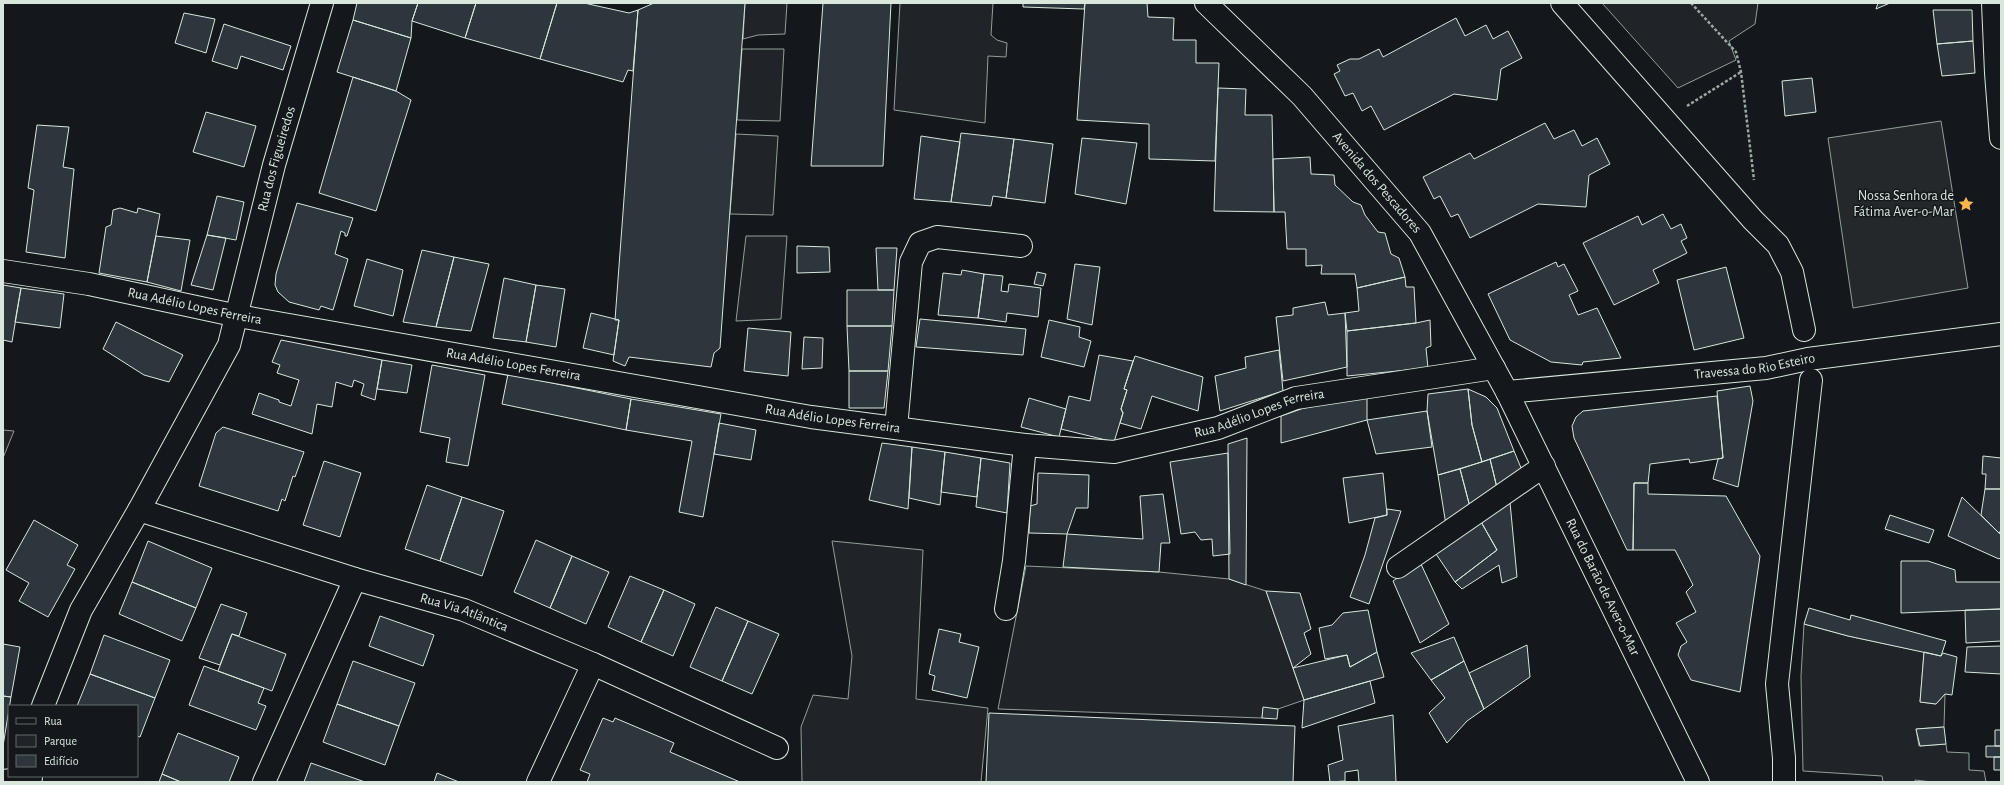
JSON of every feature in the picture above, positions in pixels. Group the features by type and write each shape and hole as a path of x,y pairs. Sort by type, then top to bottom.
{"street":[{"name":"Rua dos Figueiredos","path":"43,705 82,610 139,510 229,345 238,316 274,165 322,3"},
{"name":"Avenida dos Pescadores","path":"1206,3 1302,96 1420,233 1507,392"},
{"path":"1562,3 1759,226 1778,245 1792,272 1804,330"},
{"path":"1993,3 2001,138"},
{"path":"896,428 911,262 920,243 937,237 1021,246"},
{"name":"Rua Adélio Lopes Ferreira","path":"3,271 88,284 238,316 811,417 1025,445 1114,452 1218,428 1296,398 1494,368"},
{"name":"Travessa do Rio Esteiro","path":"1507,392 1766,368 1808,360 2001,334"},
{"path":"1784,782 1784,758 1777,684 1811,380"},
{"name":"Rua do Barão de Aver-o-Mar","path":"1507,392 1698,782"},
{"path":"1006,608 1014,561 1025,445"},
{"path":"1398,567 1544,466"},
{"name":"Rua Via Atlântica","path":"139,510 355,579 464,610 593,664 777,748"},
{"path":"264,782 355,579"},
{"path":"538,782 593,664"},
{"path":"3,781 32,779"}],"path":[{"path":"1691,3 1736,52 1741,72 1759,226"},
{"path":"1665,120 1741,72"}],"green space":[{"path":"745,3 787,3 785,34 758,35 743,39"},
{"path":"900,3 993,3 991,35 997,40 1007,43 1006,57 988,56 985,123 894,110"},
{"path":"1602,3 1758,3 1755,24 1729,41 1736,60 1678,88"},
{"path":"742,49 784,49 780,121 737,120"},
{"path":"736,134 778,136 773,215 730,214"},
{"path":"746,236 787,236 781,319 736,321"},
{"path":"3,430 14,431 3,458"},
{"path":"832,541 923,550 916,699 988,708 981,782 802,782 801,727 813,695 848,699 852,656"},
{"path":"1026,566 1159,572 1229,579 1266,591 1304,700 1278,709 1263,708 1262,718 998,709"},
{"path":"1804,624 1848,636 1924,652 1920,702 1936,704 1945,694 1944,727 1916,729 1919,746 1946,744 1947,752 1969,753 1969,770 1984,771 1986,782 1932,782 1915,780 1915,782 1883,782 1882,776 1803,771 1801,676"}],"shaded area":[{"path":"1941,121 1968,288 1853,308 1828,138"}],"building":[{"path":"357,3 418,3 412,21 411,38 353,20"},
{"path":"418,3 476,3 465,38 412,21"},
{"path":"476,3 557,3 540,59 465,38"},
{"path":"557,3 584,3 629,13 638,10 633,71 628,70 623,82 540,59"},
{"path":"654,3 745,3 720,348 714,353 711,367 629,357 625,366 613,361 619,320 615,320 638,10"},
{"path":"823,3 891,3 883,166 811,166"},
{"path":"1023,3 1085,3 1084,9 1023,7"},
{"path":"1085,3 1147,3 1148,17 1174,18 1173,40 1196,40 1196,63 1219,63 1215,161 1149,159 1149,124 1077,120"},
{"path":"1878,3 1890,3 1876,9"},
{"path":"1933,10 1972,10 1973,41 1937,44"},
{"path":"184,13 215,19 206,53 175,43"},
{"path":"1456,18 1465,36 1486,25 1493,39 1508,31 1522,58 1501,69 1497,100 1454,94 1384,130 1371,106 1362,111 1353,93 1345,96 1334,74 1340,71 1337,65 1350,59 1359,59 1379,49 1383,57"},
{"path":"353,20 411,38 396,91 337,72"},
{"path":"224,24 291,46 283,70 241,56 237,69 212,61"},
{"path":"1973,41 1975,73 1942,76 1937,44"},
{"path":"353,77 396,91 411,100 376,211 319,193"},
{"path":"1812,78 1816,112 1785,116 1782,81"},
{"path":"1218,88 1246,89 1245,115 1272,115 1274,212 1214,211"},
{"path":"206,112 256,126 244,167 193,152"},
{"path":"1545,123 1554,139 1574,130 1582,146 1597,138 1610,164 1589,175 1586,207 1538,204 1470,238 1458,214 1451,217 1440,196 1434,199 1423,177 1470,153 1474,159"},
{"path":"37,125 69,127 63,167 74,169 65,258 26,252 34,190 28,188"},
{"path":"961,133 1014,139 1006,198 993,196 991,206 951,202"},
{"path":"921,136 960,142 951,202 914,199"},
{"path":"1082,138 1137,143 1126,204 1075,194"},
{"path":"1014,139 1053,144 1045,203 1006,198"},
{"path":"1310,157 1311,174 1334,175 1335,185 1353,202 1361,205 1365,215 1378,232 1385,233 1391,254 1399,258 1405,277 1357,288 1355,274 1321,274 1322,265 1306,266 1306,249 1287,249 1285,212 1274,212 1273,159"},
{"path":"217,196 244,202 236,240 207,235"},
{"path":"297,203 353,218 347,236 345,236 345,233 341,231 335,254 348,259 333,310 321,306 319,310 289,302 278,292 275,285 276,274"},
{"path":"120,208 137,213 138,208 160,214 147,282 99,273 106,227 111,225 113,210"},
{"path":"1663,214 1671,229 1681,224 1687,238 1681,241 1687,253 1653,270 1659,283 1614,305 1583,243 1638,216 1642,225"},
{"path":"207,235 226,238 213,290 191,285"},
{"path":"156,236 190,240 181,291 147,282"},
{"path":"797,246 829,247 830,272 797,273"},
{"path":"876,248 897,248 894,290 878,290"},
{"path":"422,250 454,257 436,327 403,322"},
{"path":"454,257 489,264 471,331 436,327"},
{"path":"367,259 403,270 393,316 354,306"},
{"path":"1556,262 1558,267 1564,264 1578,291 1569,295 1578,315 1597,308 1621,358 1583,362 1582,365 1551,362 1510,340 1488,294"},
{"path":"1075,264 1100,267 1092,325 1067,319"},
{"path":"1726,267 1744,338 1694,350 1677,280"},
{"path":"962,270 984,274 978,318 938,315 943,273 961,275"},
{"path":"1037,272 1046,274 1043,286 1034,284"},
{"path":"984,274 1003,276 1001,291 1008,292 1009,284 1041,288 1038,317 1007,313 1006,322 978,318"},
{"path":"1405,277 1406,287 1414,287 1416,323 1347,331 1345,313 1359,311 1357,288"},
{"path":"504,278 536,285 526,342 493,338"},
{"path":"3,285 21,288 12,342 3,340"},
{"path":"536,285 565,289 556,347 526,342"},
{"path":"21,288 64,294 60,328 15,322"},
{"path":"847,290 894,290 892,326 847,326"},
{"path":"1325,302 1328,315 1345,313 1347,367 1283,381 1276,317 1293,315 1293,308"},
{"path":"591,313 619,320 614,355 583,348"},
{"path":"920,319 1026,329 1023,355 916,347"},
{"path":"1049,320 1080,327 1079,337 1091,341 1084,367 1041,357"},
{"path":"1430,320 1431,346 1426,348 1428,368 1347,376 1347,331"},
{"path":"116,322 183,355 169,382 144,375 103,349"},
{"path":"847,326 892,326 888,371 849,371"},
{"path":"748,328 791,332 788,376 744,371"},
{"path":"804,337 823,338 822,368 802,369"},
{"path":"281,340 382,360 375,400 361,395 364,384 354,380 352,387 336,382 332,407 317,404 312,434 252,414 259,393 291,406 299,380 277,373 280,365 272,362"},
{"path":"1279,350 1283,391 1220,411 1215,376 1246,368 1245,357"},
{"path":"1099,355 1133,361 1124,389 1127,390 1121,409 1123,413 1114,442 1061,429 1069,396 1090,401"},
{"path":"1135,356 1203,377 1198,411 1152,396 1141,429 1120,423 1123,413 1121,409 1127,390 1124,389"},
{"path":"382,360 412,365 407,393 377,389"},
{"path":"432,365 485,375 468,466 446,462 450,438 420,432"},
{"path":"849,371 888,371 884,408 849,408"},
{"path":"508,374 631,399 626,430 502,404"},
{"path":"1750,386 1753,401 1738,487 1713,479 1718,459 1723,458 1717,391"},
{"path":"1468,389 1472,425 1482,462 1438,475 1427,411 1428,394"},
{"path":"1468,389 1486,397 1497,408 1514,451 1482,462 1472,425"},
{"path":"1717,396 1723,458 1690,463 1689,459 1650,464 1648,483 1634,483 1633,550 1627,550 1574,438 1572,426 1576,417 1583,411"},
{"path":"1367,397 1367,420 1281,443 1281,416 1304,408"},
{"path":"1029,398 1066,409 1059,437 1021,427"},
{"path":"631,399 721,414 703,517 679,512 692,441 626,430"},
{"path":"1427,411 1432,447 1376,454 1367,420"},
{"path":"719,423 756,430 751,460 714,454"},
{"path":"223,427 304,452 295,477 293,476 285,501 282,499 278,511 199,486 216,433"},
{"path":"1247,438 1246,585 1229,579 1228,444"},
{"path":"882,443 912,447 908,509 869,500"},
{"path":"912,447 945,452 940,505 909,498"},
{"path":"1514,451 1524,475 1498,492 1490,459"},
{"path":"945,452 981,458 977,497 941,492"},
{"path":"1228,453 1230,554 1213,556 1212,539 1201,540 1195,532 1181,534 1170,462"},
{"path":"1983,456 2001,458 2001,489 1985,489 1986,474 1982,474"},
{"path":"981,458 1010,463 1007,513 976,507"},
{"path":"1490,459 1498,492 1470,507 1460,469"},
{"path":"324,461 361,473 340,537 303,525"},
{"path":"1460,469 1470,507 1446,525 1438,475"},
{"path":"1038,473 1089,475 1088,508 1076,508 1067,534 1029,533 1030,506 1037,504"},
{"path":"1383,473 1387,515 1349,523 1343,478"},
{"path":"1634,483 1648,483 1648,494 1726,496 1760,556 1740,692 1691,680 1678,655 1681,646 1687,642 1676,623 1696,612 1686,592 1693,585 1675,550 1633,550"},
{"path":"427,485 462,497 440,561 405,549"},
{"path":"1985,489 2001,489 2001,530 1999,533 1981,515"},
{"path":"1163,494 1170,543 1161,543 1159,572 1063,567 1067,534 1143,539 1140,496"},
{"path":"462,497 504,511 482,576 440,561"},
{"path":"1962,497 2001,535 2001,557 1999,559 1948,536"},
{"path":"1510,502 1517,577 1502,583 1499,565 1462,589 1455,582 1497,550 1480,520"},
{"path":"1387,509 1401,511 1369,604 1350,597 1365,555 1375,518 1387,515"},
{"path":"1890,515 1934,530 1929,543 1885,529"},
{"path":"34,520 78,545 67,565 75,569 48,617 19,601 29,583 6,570"},
{"path":"1480,520 1497,550 1455,582 1434,551"},
{"path":"536,540 572,556 550,608 514,592"},
{"path":"148,541 212,568 196,608 132,582"},
{"path":"572,556 609,572 586,624 550,608"},
{"path":"1901,561 1928,561 1955,570 1956,582 2001,582 2001,609 1901,613"},
{"path":"1420,562 1449,624 1420,643 1393,581"},
{"path":"630,576 664,590 641,642 608,627"},
{"path":"132,582 196,608 182,641 119,614"},
{"path":"664,590 695,604 673,656 641,642"},
{"path":"1266,591 1300,593 1311,629 1304,633 1311,654 1293,668"},
{"path":"221,604 247,613 239,636 232,634 220,665 199,658"},
{"path":"716,607 748,621 722,681 690,667"},
{"path":"1809,608 1850,620 1851,615 1946,641 1941,656 1848,636 1804,624"},
{"path":"2001,609 2001,641 1966,643 1965,610"},
{"path":"1368,610 1377,652 1350,667 1347,655 1325,659 1319,628 1332,625 1343,613"},
{"path":"380,616 434,635 423,666 369,646"},
{"path":"748,621 779,634 752,694 722,681"},
{"path":"939,629 961,634 959,642 979,647 967,698 932,690 935,676 929,674"},
{"path":"232,634 286,654 272,691 218,671"},
{"path":"104,635 170,660 155,698 90,674"},
{"path":"1454,637 1464,661 1431,680 1411,653"},
{"path":"3,644 20,647 11,697 3,696"},
{"path":"1527,645 1530,677 1484,709 1469,673"},
{"path":"2001,646 2001,674 1965,672 1967,647"},
{"path":"1377,652 1384,677 1304,700 1293,668 1347,655 1350,667"},
{"path":"1924,652 1941,656 1943,653 1957,657 1952,695 1945,694 1936,704 1920,702"},
{"path":"353,661 415,683 399,726 337,704"},
{"path":"1464,661 1484,709 1467,721 1447,743 1429,713 1445,698 1431,680"},
{"path":"204,666 264,688 258,703 266,706 256,730 189,705"},
{"path":"90,674 155,698 140,737 138,736 138,705 77,705"},
{"path":"1370,681 1375,703 1302,728 1304,700"},
{"path":"3,696 11,697 10,705 8,705 8,715 3,746"},
{"path":"337,704 399,726 385,765 323,742"},
{"path":"1263,707 1278,709 1277,719 1262,718"},
{"path":"989,713 1295,726 1293,782 986,782"},
{"path":"1393,715 1396,782 1359,782 1358,770 1345,772 1345,781 1330,782 1328,765 1343,760 1338,726"},
{"path":"603,718 613,722 615,718 674,743 670,752 740,782 587,782 590,774 580,770"},
{"path":"1944,727 1946,744 1920,746 1916,729"},
{"path":"1995,730 2001,730 2001,746 1995,746"},
{"path":"178,733 239,757 229,782 181,782 162,774"},
{"path":"1986,746 2001,746 2001,757 1986,757"},
{"path":"1994,757 2001,757 2001,770 1994,770"},
{"path":"311,763 365,782 304,782"},
{"path":"437,773 459,782 434,782"},
{"path":"162,774 181,782 159,782"}],"place":[{"name":"Nossa Senhora de Fátima Aver-o-Mar","path":"1966,204"}]}
